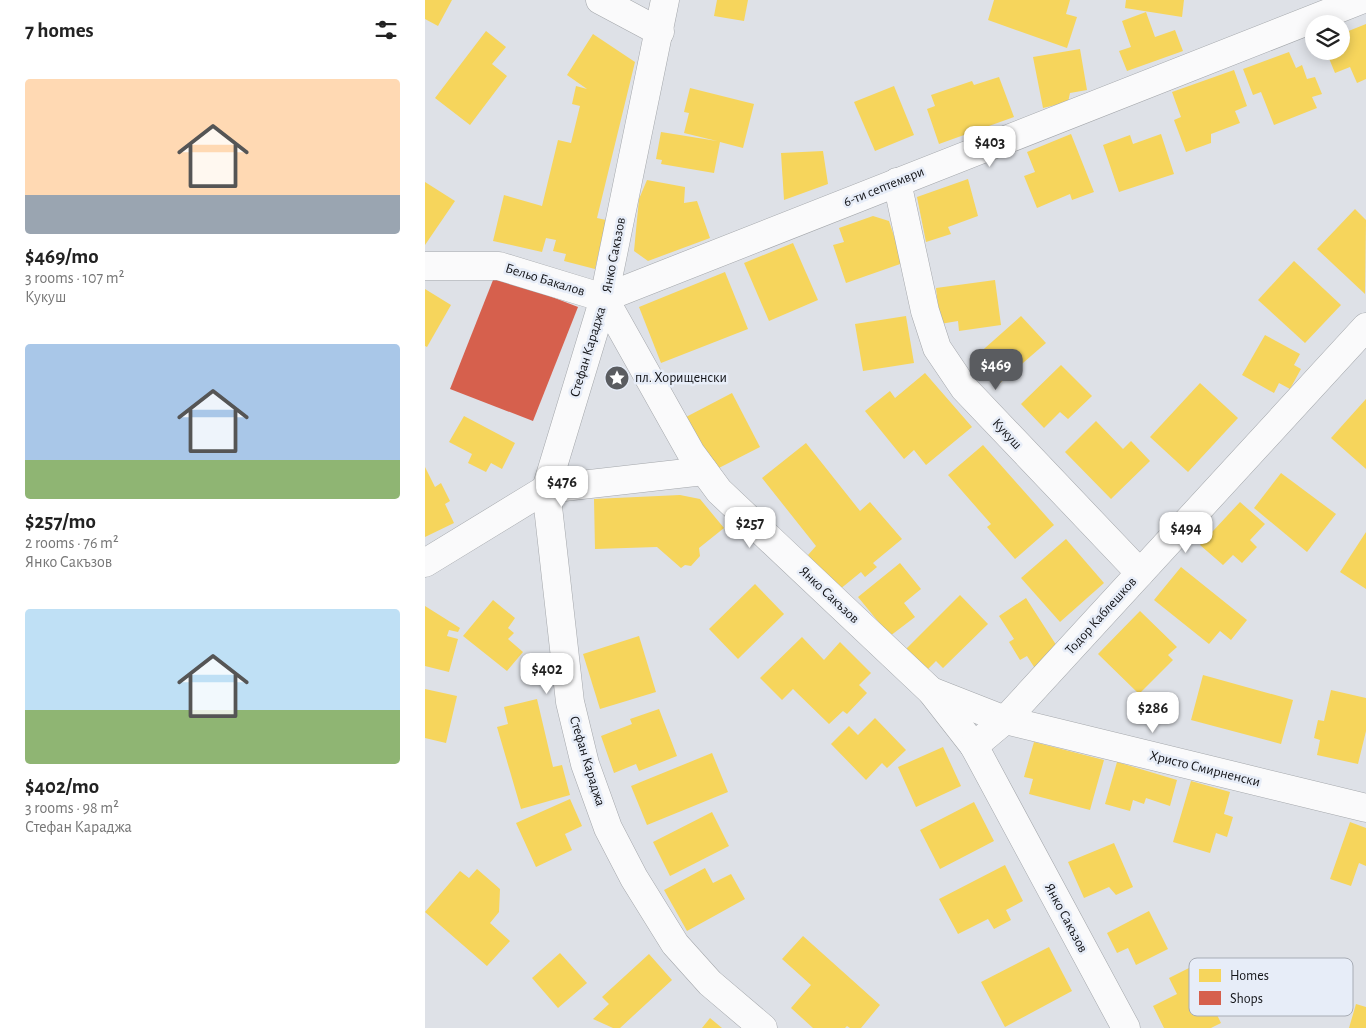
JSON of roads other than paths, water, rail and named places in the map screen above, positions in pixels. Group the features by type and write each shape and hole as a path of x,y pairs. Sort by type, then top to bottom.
{"street":[{"path":"600,0 660,32"},
{"name":"Янко Сакъзов","path":"665,0 660,32 604,298 691,454 719,490 931,691 974,746 1126,1028"},
{"name":"6-ти септември","path":"604,298 1361,0"},
{"name":"Кукуш","path":"897,182 925,311 937,348 964,388 1140,573"},
{"name":"Бельо Бакалов","path":"425,266 499,266 604,298"},
{"name":"Стефан Караджа","path":"604,298 546,488 570,702 585,764 608,828 634,878 675,944 710,983 763,1028"},
{"name":"Тодор Каблешков","path":"974,746 1005,720 1366,328"},
{"path":"425,563 546,488 704,471"},
{"name":"Христо Смирненски","path":"931,691 1005,720 1366,808"}],"place":[{"name":"пл. Хорищенски","path":"617,378"}]}
